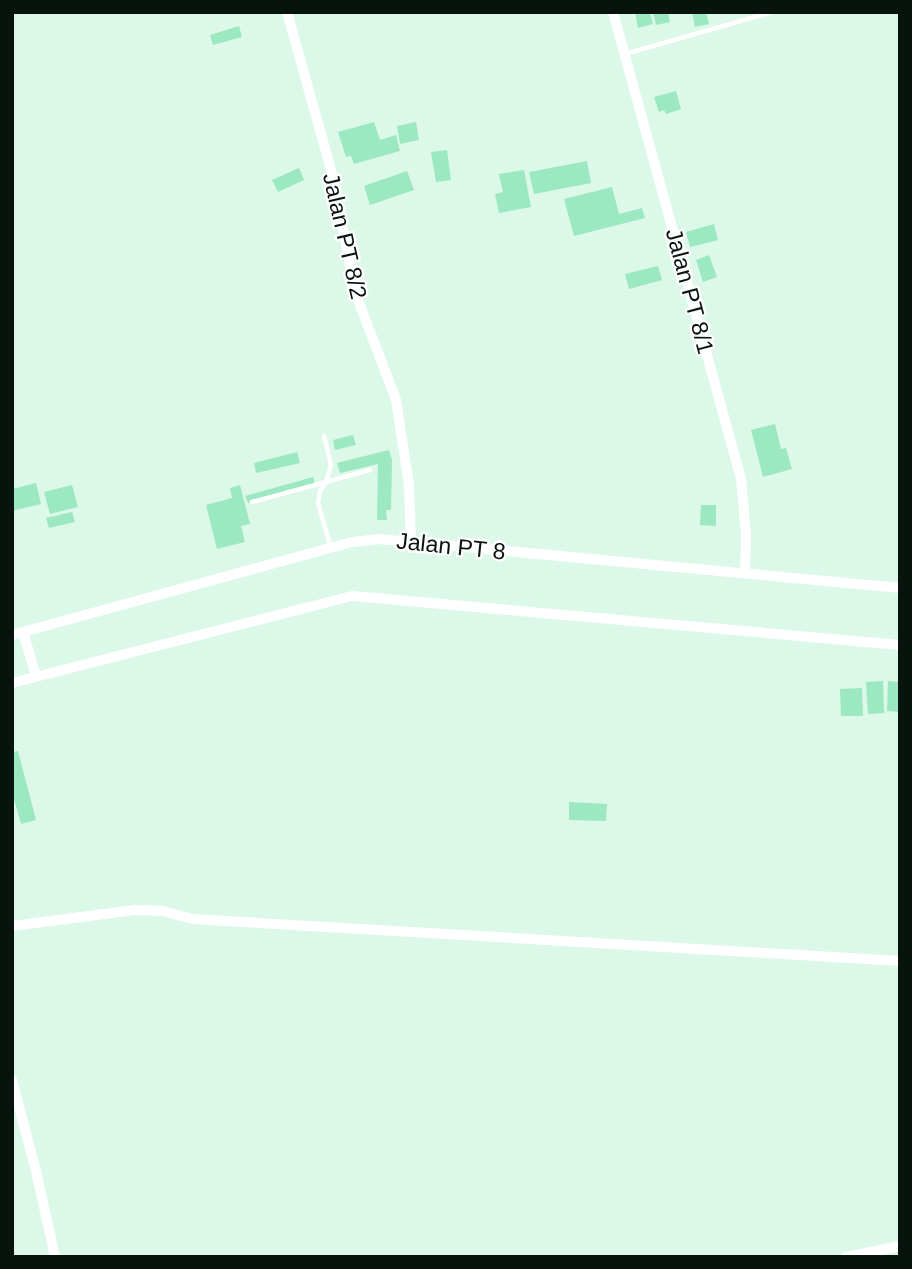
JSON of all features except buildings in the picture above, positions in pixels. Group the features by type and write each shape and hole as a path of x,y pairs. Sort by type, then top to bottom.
{"street":[{"name":"Jalan PT 8/2","path":"287,12 332,177 355,292 396,400 409,485 411,543"},
{"name":"Jalan PT 8/1","path":"613,12 741,479 746,534 745,573"},
{"name":"Jalan PT 8","path":"12,634 331,548 379,539 900,588"},
{"path":"12,683 352,596 900,645"},
{"path":"23,632 36,676"},
{"path":"12,926 135,910 163,911 192,919 900,961"},
{"path":"12,1080 55,1257"},
{"path":"846,1257 900,1245"}],"lane":[{"path":"625,54 772,12"},
{"path":"324,436 331,466 318,503 331,548"},
{"path":"253,502 370,470"}]}
